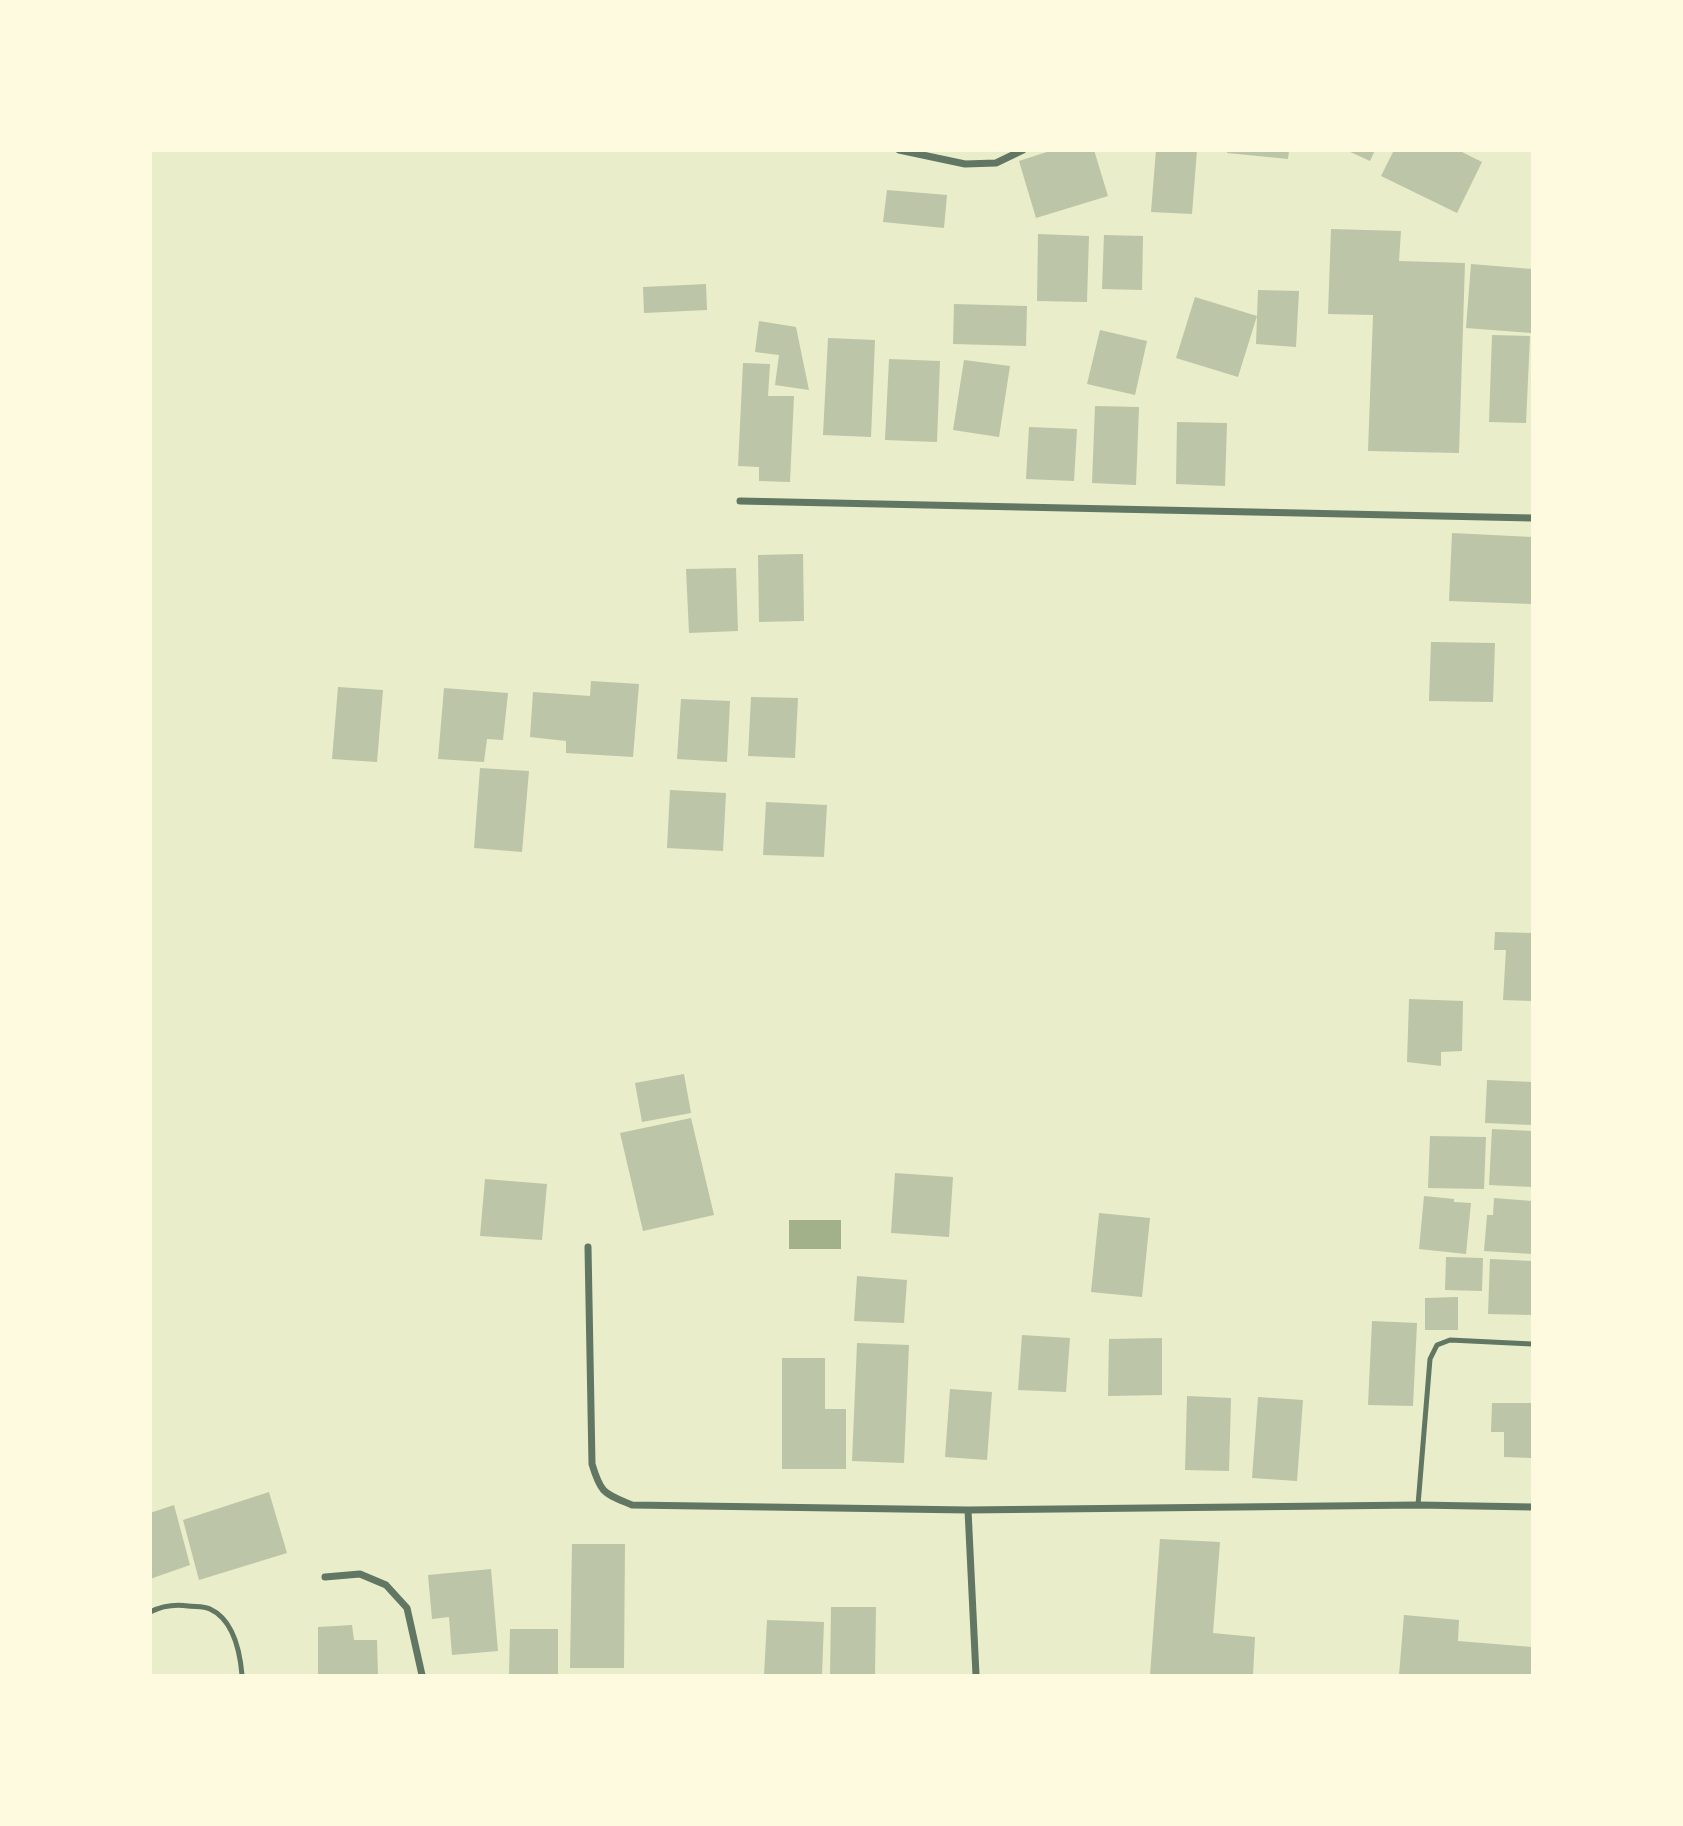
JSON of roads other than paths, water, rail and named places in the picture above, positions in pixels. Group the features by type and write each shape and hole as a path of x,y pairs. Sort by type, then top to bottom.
{"street":[{"path":"899,150 965,164 996,163 1023,150"},
{"path":"740,501 1532,518"},
{"path":"588,1247 592,1464 599,1486 611,1496 632,1505 968,1510 1532,1507"},
{"path":"968,1510 976,1675"},
{"path":"325,1577 360,1574 386,1585 407,1608 422,1675"}],"lane":[{"path":"1418,1506 1430,1359 1437,1346 1450,1340 1532,1344"},
{"path":"150,1612 161,1606 209,1608 229,1626 241,1663 242,1675"}]}
